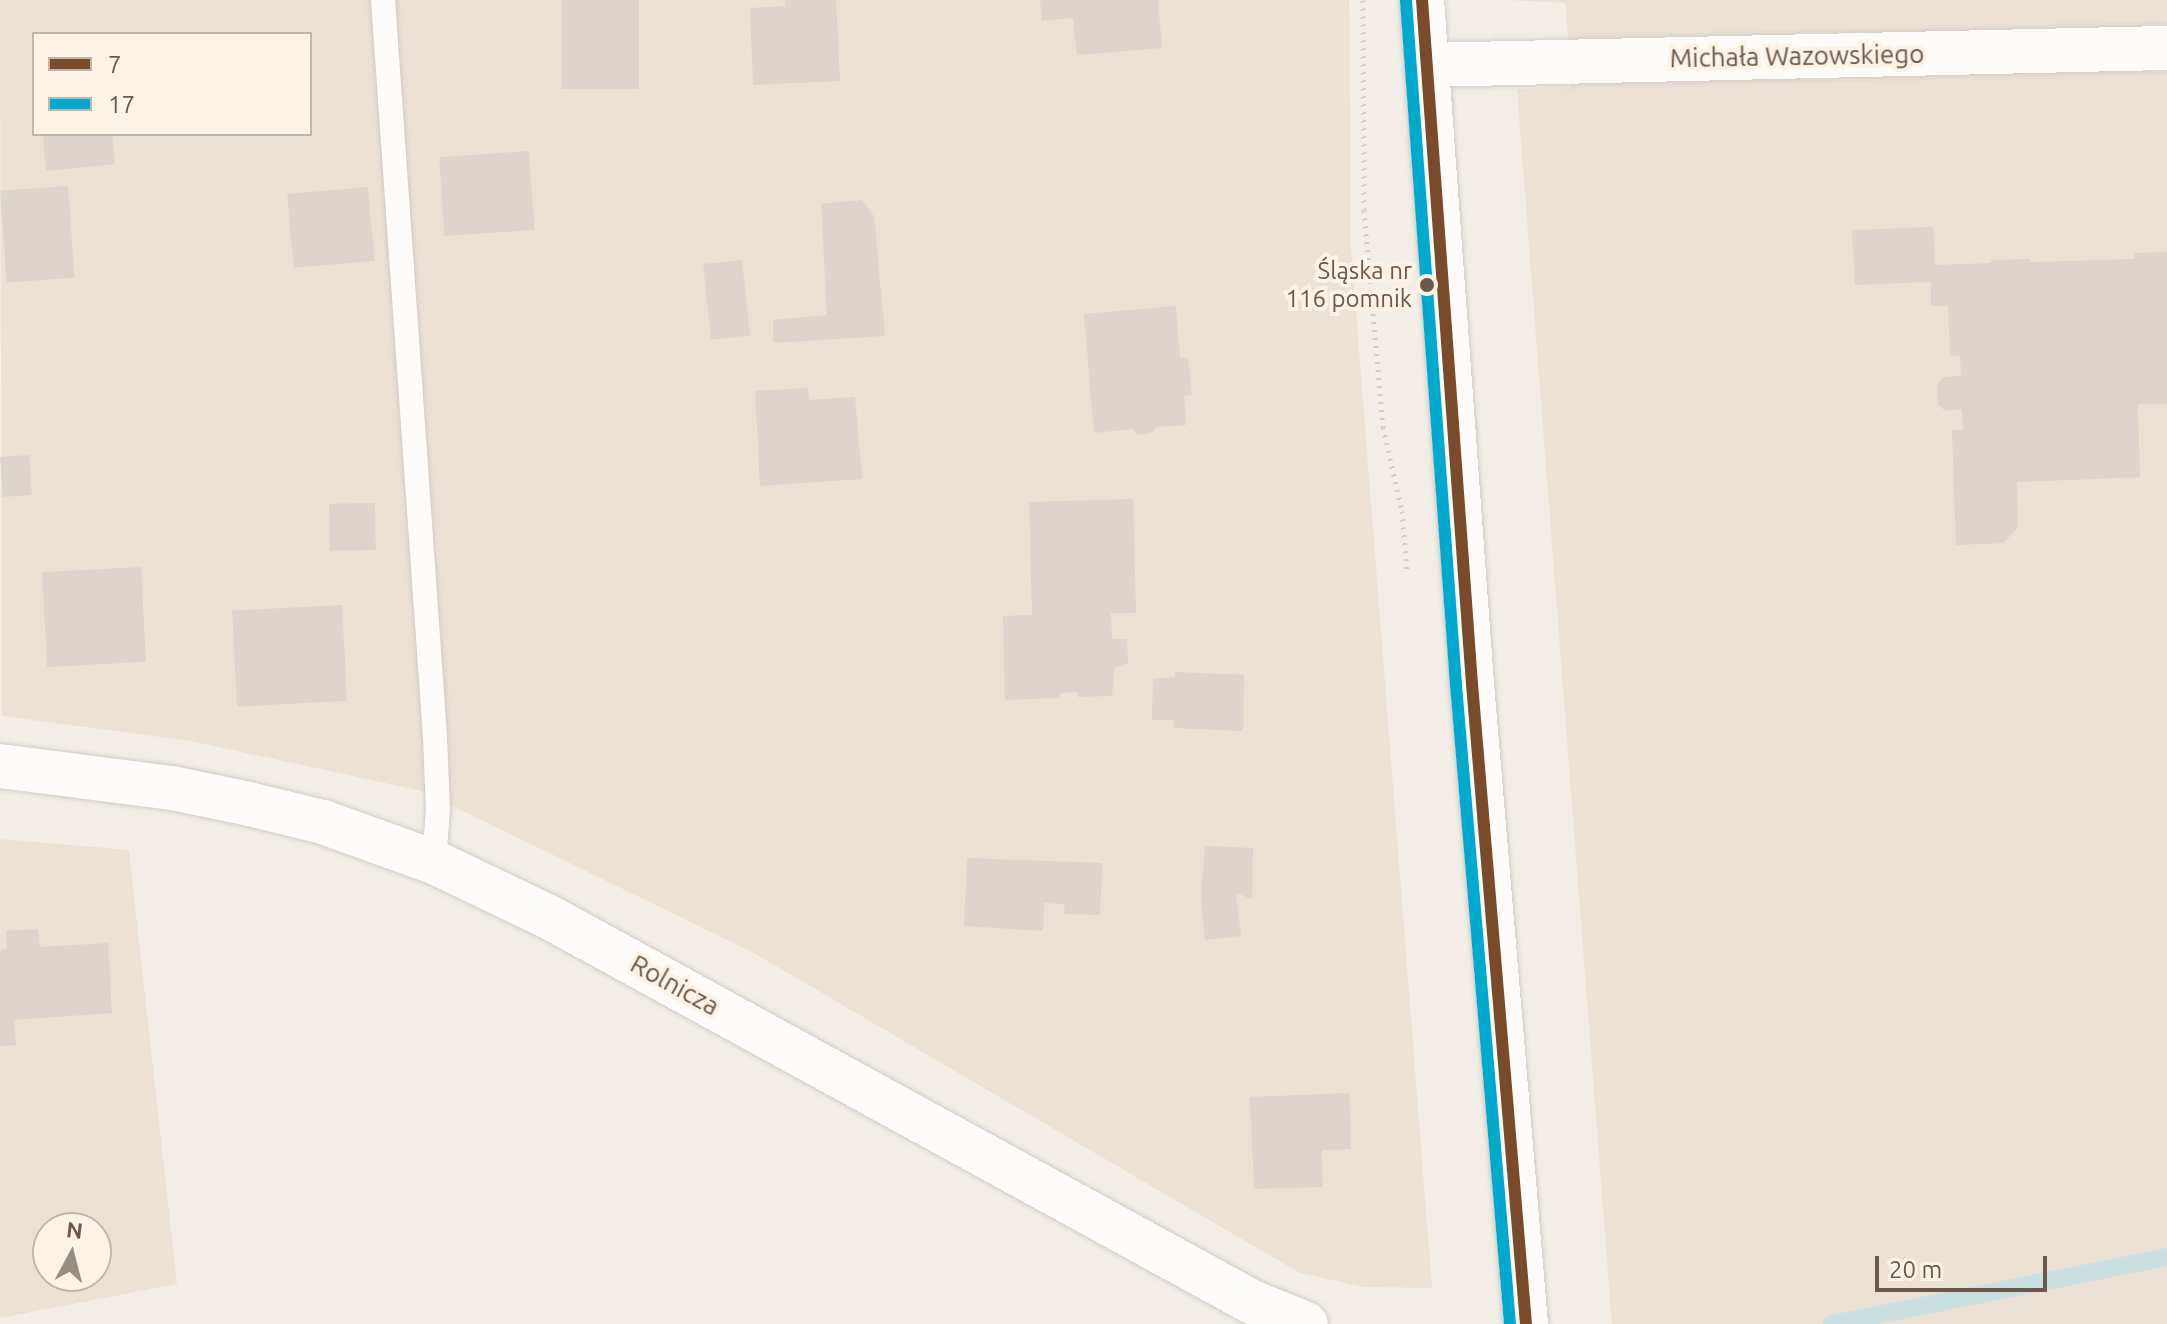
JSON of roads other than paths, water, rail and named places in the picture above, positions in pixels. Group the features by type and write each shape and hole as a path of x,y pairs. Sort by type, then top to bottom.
{"street":[{"path":"1422,0 1472,684 1526,1324"},
{"name":"Michała Wazowskiego","path":"1427,65 2167,48"},
{"name":"Rolnicza","path":"0,766 172,788 249,804 323,822 434,862 549,917 1252,1302 1306,1324"}],"lane":[{"path":"383,0 435,737 438,809 434,862"}],"waterway":[{"path":"1832,1324 2167,1257"}],"place":[{"name":"Śląska nr 116 pomnik","path":"1427,285"}]}
